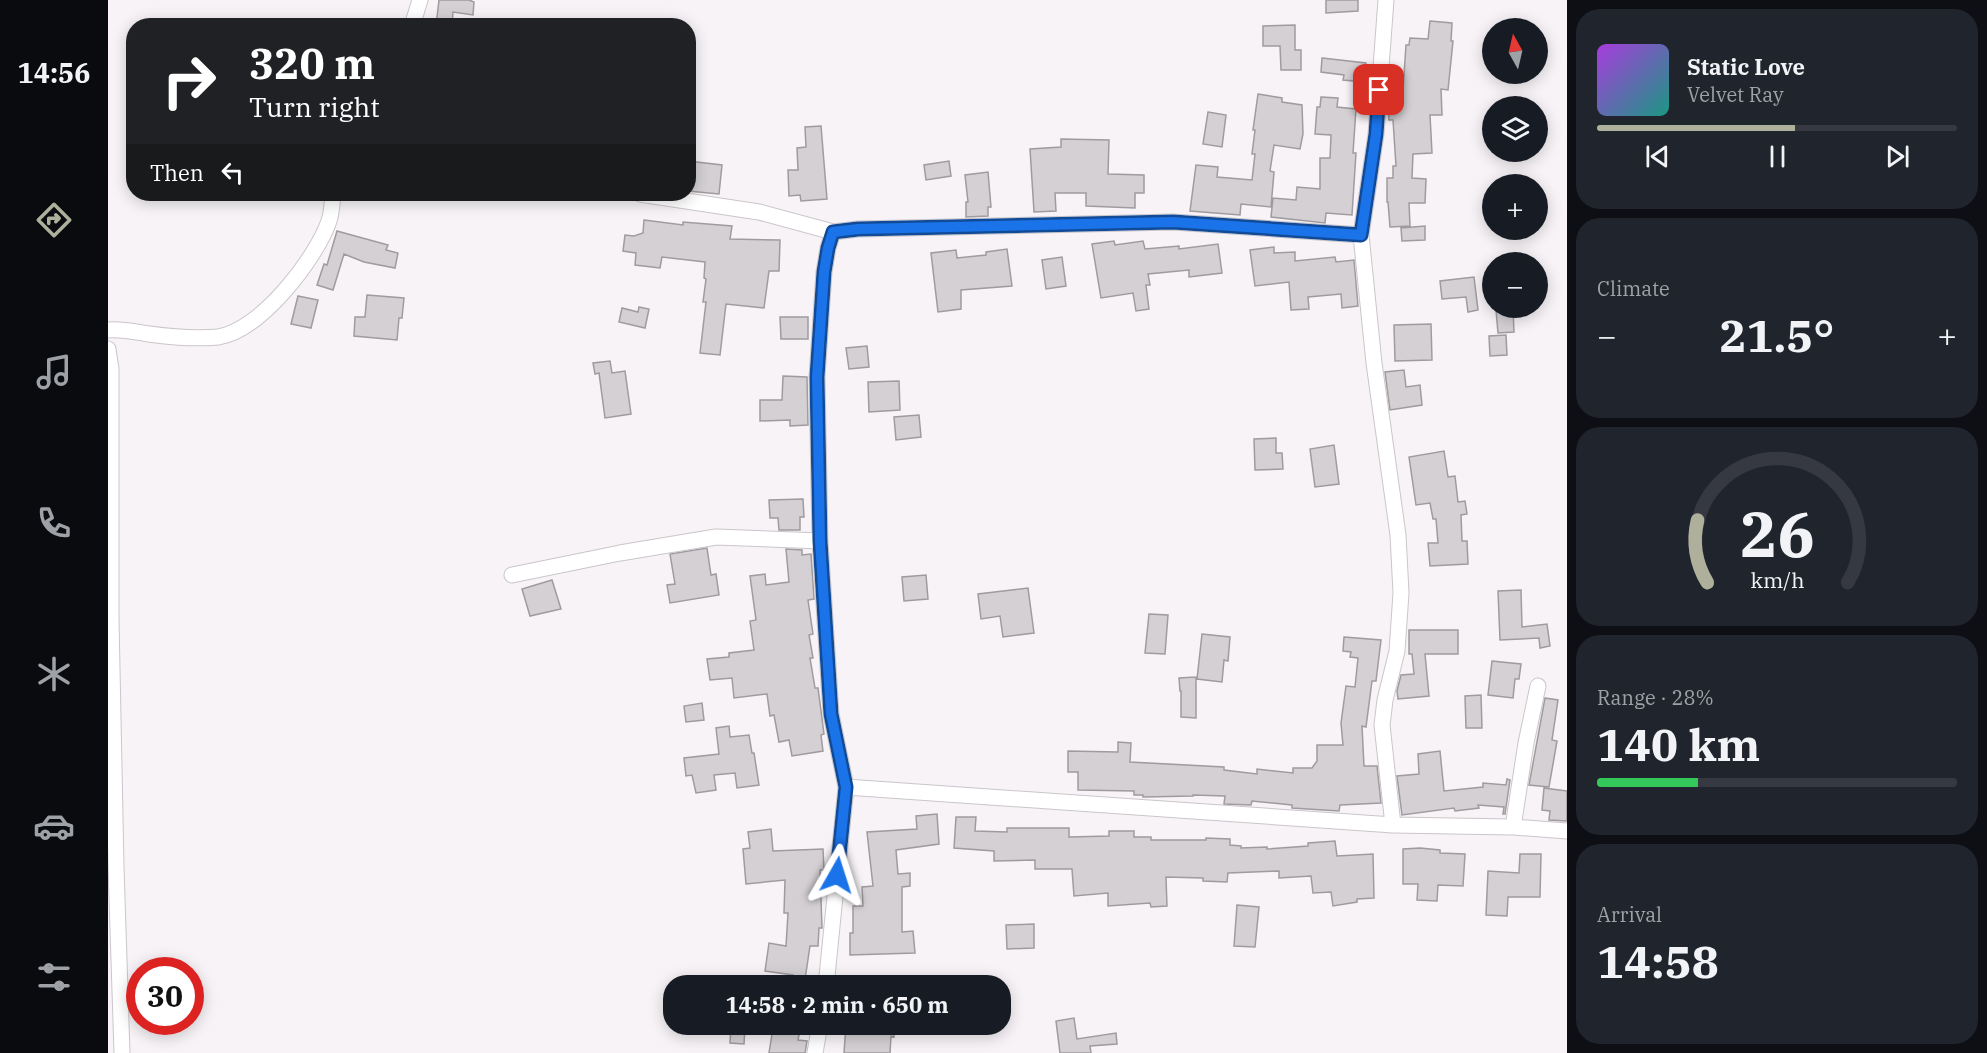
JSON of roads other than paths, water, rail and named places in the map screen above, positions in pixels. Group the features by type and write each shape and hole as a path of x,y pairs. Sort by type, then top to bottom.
{"street":[{"path":"414,18 420,0"},
{"path":"1386,0 1376,134 1361,235 1374,363 1398,535 1400,581 1398,651 1382,714 1393,825"},
{"path":"108,330 201,338 240,331 262,314 310,257 329,221 333,201"},
{"path":"686,201 759,212 833,232 858,229 1173,222 1361,235"},
{"path":"827,975 846,787 831,714 820,541 817,377 824,272 833,232"},
{"path":"108,348 111,369 111,596 122,1053"},
{"path":"512,575 620,553 716,537 820,541"},
{"path":"1513,827 1526,743 1538,686"},
{"path":"846,787 1393,825 1513,827 1567,831"},
{"path":"815,1053 818,1035"}]}
